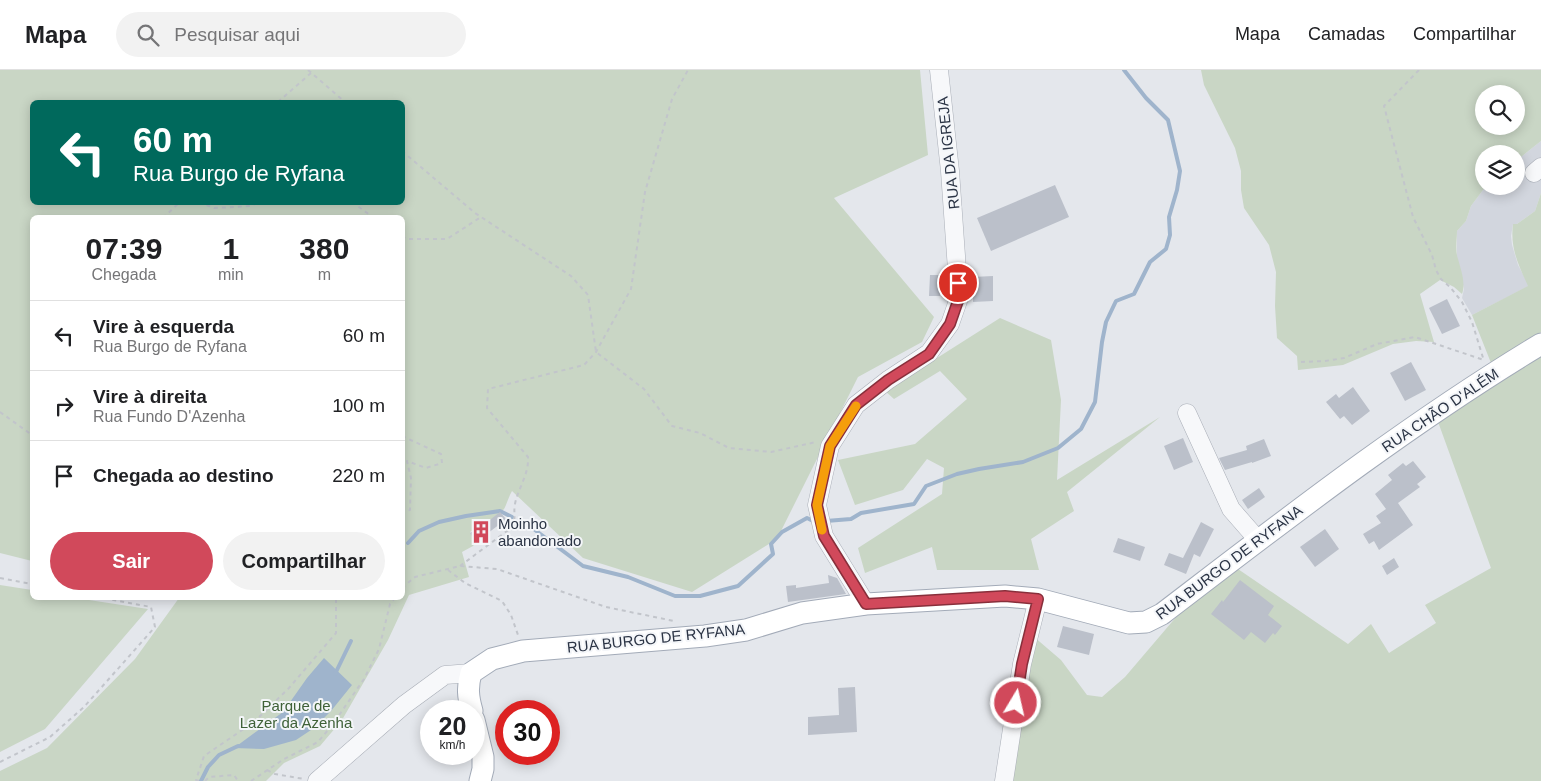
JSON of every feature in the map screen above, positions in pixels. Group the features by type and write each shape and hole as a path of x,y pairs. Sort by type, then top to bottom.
{"main road":[{"name":"RUA CHÃO D'ALÉM","path":"1341,478 1488,367 1541,344"},
{"name":"RUA BURGO DE RYFANA","path":"471,672 492,659 523,651 706,636 746,630 802,613 866,604 1005,596 1038,599 1129,623 1146,622 1162,614 1341,478"},
{"path":"469,700 467,693 471,672"},
{"path":"480,781 484,765"}],"street":[{"name":"RUA DA IGREJA","path":"866,604 824,536 817,505 830,447 856,405 888,380 929,354 950,324 959,298 956,237 939,70"},
{"path":"1187,413 1231,508 1258,540"},
{"path":"1004,781 1022,664 1038,599"},
{"path":"312,780 404,705 445,675 471,672"}],"path":[{"path":"308,70 343,100"},
{"path":"405,585 415,577 460,566 511,528 515,521 515,504 529,467 528,457 487,408 488,389 584,365 596,352 631,289 645,192 672,98 688,70"},
{"path":"1419,70 1384,106 1414,217 1432,255 1436,270 1462,302 1472,322 1488,367"},
{"path":"280,100 311,73"},
{"path":"405,153 482,217 571,276 588,295 596,352 644,389 672,426 700,433 729,448 771,452 818,442 830,447"},
{"path":"166,215 177,205"},
{"path":"206,205 214,208 253,205"},
{"path":"356,205 370,215"},
{"path":"405,238 447,238 482,217"},
{"path":"1301,362 1344,358 1377,344 1415,337 1488,367"},
{"path":"0,412 30,434"},
{"path":"405,437 440,454 442,463 426,468 407,461 410,478 410,510 405,511"},
{"path":"460,566 497,569 606,607 682,623"},
{"path":"447,570 465,583 502,601 511,615 523,651"},
{"path":"0,578 30,584"},
{"path":"0,762 50,737 84,708 155,627 151,606 115,600"},
{"path":"198,780 204,756 254,722 289,688 336,633 336,600"},
{"path":"251,781 284,758 318,742 333,724 364,679 379,649 390,604 393,600"},
{"path":"267,770 275,774 312,780"},
{"path":"205,781 209,777 234,775 238,781"}],"shaded area":[{"path":"1541,141 1541,193 1535,211 1517,224 1513,224 1511,236 1518,265 1529,286 1472,315 1462,298 1464,289 1457,258 1457,231 1466,221 1471,206 1479,195 1525,195 1525,154"}],"green space":[{"name":"Parque de Lazer da Azenha","path":"0,70 920,70 928,155 834,198 934,317 922,342 858,377 777,539 692,592 583,558 512,491 501,513 470,532 476,542 473,546 462,552 469,577 409,595 388,640 342,720 320,746 284,763 266,781 0,781 0,771 47,748 135,659 178,600 405,600 405,215 30,215 30,560 0,553"},
{"path":"1201,70 1541,70 1541,141 1525,154 1525,145 1475,145 1475,195 1479,195 1471,206 1466,221 1457,231 1457,252 1463,281 1462,294 1454,287 1440,280 1420,294 1434,342 1416,341 1393,344 1343,365 1298,370 1297,356 1277,338 1275,306 1276,272 1269,245 1244,208 1241,190 1241,171 1235,148 1204,85"},
{"path":"1541,193 1541,332 1491,363 1472,315 1528,286 1514,248 1513,224 1517,224 1535,211"},
{"path":"1000,318 1051,340 1061,400 1057,480 1160,417 1067,492 1074,511 1031,539 1039,570 937,570 932,547 865,573 858,548 942,494 944,468 927,459 903,490 855,505 838,460 915,444 967,399 940,371 894,399 885,391"},
{"path":"1541,350 1541,781 1009,781 1033,636 1061,660 1087,695 1102,697 1125,677 1177,616 1235,567 1348,644 1371,624 1389,653 1436,623 1425,605 1491,568 1437,419"},
{"path":"0,585 30,590 30,600 89,600 148,609 45,729 0,752"}],"water":[{"path":"324,658 352,685 314,728 296,740 264,749 234,748 283,712"}],"building":[{"path":"1055,185 1069,217 991,251 977,218"},
{"path":"930,275 944,275 944,286 940,286 940,296 929,296"},
{"path":"993,276 993,301 973,302 973,277"},
{"path":"1447,299 1460,326 1442,334 1429,308"},
{"path":"1411,362 1426,390 1405,401 1390,373"},
{"path":"1353,387 1370,411 1352,425 1344,416 1340,419 1326,402 1336,394 1339,398"},
{"path":"1183,438 1193,462 1174,470 1164,446"},
{"path":"1264,439 1271,456 1225,470 1219,458 1247,450 1246,446"},
{"path":"1413,461 1426,477 1417,484 1420,487 1398,503 1413,525 1379,550 1374,541 1369,544 1363,534 1381,523 1376,516 1386,509 1375,494 1392,480 1388,475 1403,463 1406,466"},
{"path":"1259,488 1265,497 1248,509 1242,500"},
{"path":"500,512 506,519 476,542 470,533"},
{"path":"1201,522 1214,529 1200,557 1194,554 1186,574 1164,565 1169,553 1183,558"},
{"path":"1325,529 1339,549 1315,567 1300,547"},
{"path":"1118,538 1145,547 1140,561 1113,552"},
{"path":"1394,558 1399,567 1387,575 1382,566"},
{"path":"828,575 837,578 846,594 788,602 786,586 796,585 796,588 829,583"},
{"path":"1240,580 1274,606 1268,615 1282,626 1265,643 1251,632 1244,640 1211,614"},
{"path":"1063,626 1094,634 1089,655 1057,647"},
{"path":"855,687 857,732 808,735 808,717 839,715 838,688"}],"waterway":[{"path":"826,521 851,519 861,513 914,504 926,486 957,474 1023,462 1058,448 1081,429 1095,402 1106,322 1116,301 1134,294 1150,262 1166,249 1170,235 1169,217 1177,190 1180,171 1168,120 1146,98 1124,70"},
{"path":"408,543 419,531 439,522 500,511 512,517"},
{"path":"521,521 583,566 628,577 675,596 700,596 738,586 773,554 771,544 782,532 807,518 813,521"},
{"path":"335,674 351,641"},
{"path":"201,781 208,767 219,755 238,746"}],"slow traffic":[{"path":"822,530 817,505 830,446 856,406"}],"place":[{"name":"Moinho abandonado","path":"481,532"}],"route":[{"path":"958,283 959,298 950,324 929,354 888,380 856,405 830,446 817,505 824,536 866,604 1005,596 1038,599 1022,664 1016,703"}]}
